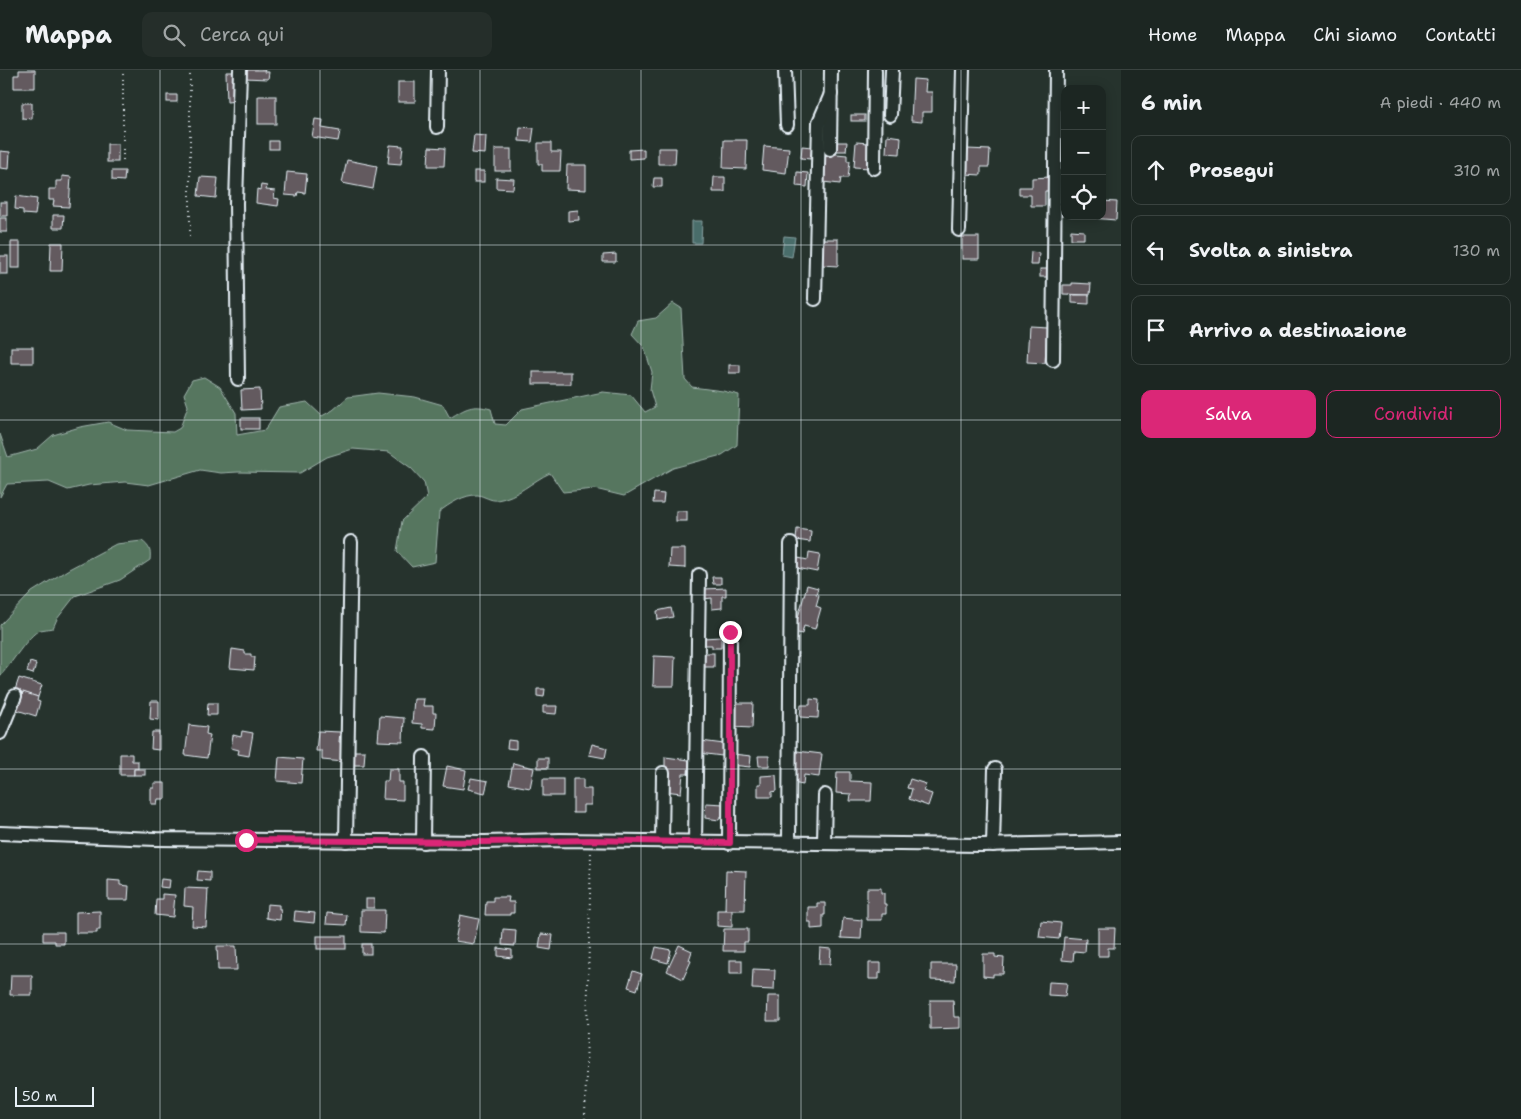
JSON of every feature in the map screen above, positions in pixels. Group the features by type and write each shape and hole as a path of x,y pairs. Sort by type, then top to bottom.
{"street":[{"path":"238,379 236,203 240,70"},
{"path":"437,127 438,70"},
{"path":"785,70 787,125"},
{"path":"830,149 831,70"},
{"path":"874,168 875,70"},
{"path":"890,115 892,70"},
{"path":"959,230 962,70"},
{"path":"1053,360 1056,70"},
{"path":"814,299 819,122 831,94"},
{"path":"346,841 351,542"},
{"path":"790,842 791,544"},
{"path":"695,842 699,574"},
{"path":"730,632 730,843"},
{"path":"0,733 15,696"},
{"path":"423,842 424,757"},
{"path":"993,845 995,769"},
{"path":"662,842 663,773"},
{"path":"824,842 825,795"},
{"path":"0,833 156,839 423,842 591,840 993,845 1121,842"}],"path":[{"path":"123,70 123,160"},
{"path":"190,70 190,237"},
{"path":"585,1119 591,840"}],"green space":[{"path":"673,303 681,308 685,379 692,387 739,395 737,445 722,455 673,468 624,496 595,489 563,492 550,473 512,496 495,500 478,495 463,498 439,512 435,562 412,567 397,551 402,521 427,497 424,482 411,468 389,452 353,449 327,457 300,473 221,473 200,470 149,485 125,482 89,485 68,490 49,482 7,484 0,497 0,434 8,457 37,449 53,435 80,427 108,422 127,430 173,432 180,428 188,406 184,394 192,380 204,377 220,387 236,413 237,435 265,430 279,407 307,402 322,416 333,410 348,397 378,393 415,397 443,405 450,418 469,408 491,409 495,424 506,425 522,409 603,392 631,395 645,412 655,407 650,390 652,372 644,347 632,334 638,321 656,318"},
{"path":"142,541 149,549 150,560 120,580 75,596 57,619 53,628 40,630 35,633 0,676 0,625 32,592 69,569 116,544"}],"water":[{"path":"692,221 702,221 701,243 692,243"},
{"path":"784,236 795,237 792,257 782,255"}],"building":[{"path":"19,70 35,70 35,88 14,88 14,75 19,75"},
{"path":"244,70 265,70 264,72 269,72 268,79 244,78"},
{"path":"226,72 236,72 237,101 227,102"},
{"path":"913,79 926,80 925,92 932,92 932,112 922,112 922,122 911,121"},
{"path":"398,82 415,82 415,102 398,102"},
{"path":"167,95 177,95 177,102 167,102"},
{"path":"258,96 276,96 276,124 258,124"},
{"path":"22,103 32,103 32,119 22,118"},
{"path":"851,115 865,115 865,121 851,121"},
{"path":"315,119 323,120 322,128 340,131 338,141 312,137"},
{"path":"520,127 534,128 532,142 519,141"},
{"path":"474,135 486,136 485,154 472,153"},
{"path":"887,135 901,137 900,154 886,153"},
{"path":"724,140 747,140 746,169 723,168"},
{"path":"269,141 278,141 278,149 269,149"},
{"path":"836,142 847,142 846,151 835,151"},
{"path":"856,142 869,143 868,158 871,158 870,168 854,167"},
{"path":"538,143 551,143 551,152 561,152 560,171 542,171 542,164 538,164"},
{"path":"107,144 118,144 118,162 107,162"},
{"path":"390,145 403,146 401,164 388,163"},
{"path":"764,146 789,148 786,173 762,170"},
{"path":"802,146 812,147 810,159 801,158"},
{"path":"429,147 445,148 444,166 428,166"},
{"path":"658,148 676,148 675,164 658,164"},
{"path":"495,149 511,149 511,171 495,171"},
{"path":"644,149 644,158 629,159 629,150"},
{"path":"967,149 990,150 989,167 981,167 981,175 965,174"},
{"path":"0,151 10,152 9,169 0,168"},
{"path":"826,153 847,155 847,161 850,161 848,178 841,178 840,184 823,182"},
{"path":"347,160 377,166 373,189 342,183"},
{"path":"567,165 586,165 586,190 566,189"},
{"path":"112,171 125,171 124,181 112,180"},
{"path":"474,171 484,171 484,182 474,182"},
{"path":"287,172 307,174 305,193 298,192 297,196 285,195"},
{"path":"797,172 808,173 807,187 796,186"},
{"path":"62,176 71,177 69,207 53,206 54,200 49,200 49,189 56,189 56,181 62,181"},
{"path":"200,177 218,178 216,198 198,196"},
{"path":"714,177 725,177 725,192 713,192"},
{"path":"1050,177 1050,191 1045,191 1045,206 1031,206 1031,195 1019,195 1019,187 1032,187 1032,178"},
{"path":"496,178 514,179 513,189 496,188"},
{"path":"654,178 662,178 662,187 653,187"},
{"path":"261,185 267,186 266,190 275,191 274,198 279,199 278,206 256,203 257,189 260,190"},
{"path":"16,196 37,199 35,215 23,214 23,210 15,209"},
{"path":"1106,201 1117,202 1116,220 1106,219"},
{"path":"0,202 7,202 7,216 0,216"},
{"path":"578,210 579,220 568,221 568,211"},
{"path":"53,215 64,215 63,228 53,228"},
{"path":"0,218 7,218 7,232 0,232"},
{"path":"1071,230 1084,231 1084,239 1071,239"},
{"path":"962,237 979,237 979,259 962,259"},
{"path":"822,239 838,239 838,266 822,265"},
{"path":"11,242 20,242 20,268 11,268"},
{"path":"51,243 63,243 62,271 50,271"},
{"path":"1031,252 1039,253 1038,265 1030,265"},
{"path":"616,254 616,262 603,262 603,255"},
{"path":"0,256 8,256 8,274 0,274"},
{"path":"1040,269 1049,269 1049,277 1040,277"},
{"path":"1072,283 1091,284 1090,295 1063,294 1063,285 1072,285"},
{"path":"1072,295 1089,295 1089,304 1072,303"},
{"path":"1029,326 1047,327 1045,363 1027,362"},
{"path":"11,347 33,347 33,363 11,363"},
{"path":"729,365 740,365 740,373 729,373"},
{"path":"533,372 571,372 571,384 533,384"},
{"path":"260,389 261,409 242,410 241,390"},
{"path":"241,418 259,418 259,429 241,429"},
{"path":"654,493 664,494 663,503 653,503"},
{"path":"676,511 687,511 687,521 676,521"},
{"path":"797,529 811,531 810,542 796,540"},
{"path":"670,549 685,549 685,568 669,567"},
{"path":"809,552 820,554 817,572 797,568 798,558 808,560"},
{"path":"712,577 721,577 721,584 713,584"},
{"path":"807,585 818,588 816,594 819,595 816,606 821,608 815,629 804,626 802,634 794,632"},
{"path":"726,588 726,596 722,596 722,608 712,609 712,598 704,599 704,589"},
{"path":"671,608 673,617 658,620 657,611"},
{"path":"721,637 721,648 703,645 703,638"},
{"path":"232,649 245,651 245,654 251,654 251,657 255,657 254,670 230,668"},
{"path":"704,653 714,653 714,667 704,667"},
{"path":"654,656 675,657 674,686 653,686"},
{"path":"30,662 36,664 33,674 27,672"},
{"path":"19,678 42,685 38,697 15,690"},
{"path":"537,689 545,689 544,697 537,696"},
{"path":"23,692 38,697 37,701 40,702 36,716 17,710"},
{"path":"414,699 424,699 423,706 433,706 433,713 436,713 435,729 422,728 422,724 412,723"},
{"path":"810,699 819,700 818,718 800,717 801,705 810,705"},
{"path":"151,701 159,701 159,720 150,719"},
{"path":"208,703 217,703 217,715 207,715"},
{"path":"734,703 753,703 752,728 733,727"},
{"path":"543,706 557,706 556,714 543,713"},
{"path":"380,716 404,718 403,742 378,741"},
{"path":"189,725 207,727 206,734 210,735 207,758 185,755"},
{"path":"242,731 253,733 249,756 238,754 239,750 231,748 233,735 241,737"},
{"path":"318,731 340,732 339,742 346,742 344,762 322,760 322,751 316,751"},
{"path":"152,732 159,732 159,750 151,749"},
{"path":"508,740 516,741 516,749 507,748"},
{"path":"701,741 724,744 722,756 699,753"},
{"path":"592,744 607,748 605,758 589,755"},
{"path":"352,751 365,751 364,765 352,765"},
{"path":"797,751 822,754 819,777 804,775 803,785 793,783"},
{"path":"120,754 132,754 132,761 138,761 138,769 134,769 134,775 120,775"},
{"path":"733,754 751,756 750,767 732,765"},
{"path":"758,756 769,756 769,766 759,766"},
{"path":"279,757 303,759 301,783 277,781"},
{"path":"665,757 689,760 688,774 683,774 681,793 665,791"},
{"path":"538,758 548,758 548,768 538,768"},
{"path":"513,763 534,768 530,788 509,784"},
{"path":"447,766 466,770 463,789 443,786"},
{"path":"134,769 145,769 145,775 134,775"},
{"path":"389,769 399,769 399,782 403,782 403,800 383,799 384,781 388,781"},
{"path":"837,772 850,772 850,781 872,782 871,801 850,801 851,794 836,793"},
{"path":"776,775 777,791 772,792 772,797 758,797 758,784 761,784 761,776"},
{"path":"471,778 488,781 485,793 468,789"},
{"path":"543,779 563,779 563,796 543,796"},
{"path":"573,779 583,779 583,789 591,789 591,805 583,805 583,813 573,813"},
{"path":"910,779 926,784 923,791 932,794 928,806 909,799 912,789 907,788"},
{"path":"154,783 165,783 165,799 158,799 157,804 151,804 151,788 154,788"},
{"path":"706,803 724,804 723,817 720,817 719,820 705,818"},
{"path":"726,870 746,871 745,910 725,910"},
{"path":"198,871 210,872 210,881 197,880"},
{"path":"161,879 170,880 169,888 160,887"},
{"path":"108,880 120,881 120,885 129,886 128,900 108,900"},
{"path":"185,888 208,889 206,927 192,926 193,907 184,906"},
{"path":"867,888 881,888 881,893 884,893 886,914 882,914 882,920 867,920"},
{"path":"162,894 175,895 173,917 155,915 156,899 162,899"},
{"path":"493,897 509,897 508,902 514,902 514,913 510,913 510,915 485,915 486,901 493,901"},
{"path":"366,899 374,899 374,908 366,908"},
{"path":"817,903 825,903 823,928 811,929 811,922 808,922 808,907 817,907"},
{"path":"267,904 279,905 279,909 281,909 280,920 266,918"},
{"path":"361,910 385,910 384,933 361,932"},
{"path":"717,910 732,910 732,927 717,926"},
{"path":"100,911 100,930 97,930 97,933 76,933 76,912"},
{"path":"295,911 315,913 314,923 294,921"},
{"path":"327,913 347,915 346,925 326,924"},
{"path":"460,915 479,919 474,944 455,941"},
{"path":"843,918 862,920 861,939 841,938"},
{"path":"1041,921 1061,923 1059,939 1039,937"},
{"path":"1098,928 1115,928 1114,948 1108,948 1108,956 1098,956"},
{"path":"503,929 516,930 515,946 502,945"},
{"path":"724,929 748,929 748,942 744,942 744,951 723,951"},
{"path":"43,932 64,932 64,944 55,944 55,941 43,941"},
{"path":"541,934 553,935 551,950 539,948"},
{"path":"317,936 346,936 346,949 317,949"},
{"path":"1064,937 1086,939 1085,952 1074,951 1073,961 1062,960"},
{"path":"362,944 371,944 371,954 362,954"},
{"path":"679,945 692,951 689,960 691,961 683,979 667,971"},
{"path":"217,946 236,946 237,970 218,970"},
{"path":"656,947 671,950 668,963 653,959"},
{"path":"498,948 512,950 512,958 498,956"},
{"path":"820,948 831,949 830,964 819,964"},
{"path":"983,954 995,954 995,957 1004,958 1003,974 993,974 993,977 983,976"},
{"path":"730,960 742,960 742,973 730,973"},
{"path":"869,963 881,963 879,979 869,979"},
{"path":"931,964 956,964 955,981 931,980"},
{"path":"753,969 775,970 774,990 752,989"},
{"path":"633,971 642,974 637,990 628,987"},
{"path":"11,975 32,975 32,995 10,995"},
{"path":"1049,982 1067,983 1065,996 1048,995"},
{"path":"768,996 780,996 780,1021 767,1021"},
{"path":"930,1000 953,1000 954,1017 960,1017 960,1028 930,1029"}],"route":[{"path":"246,840 485,842 591,840 730,843 730,632"}]}
